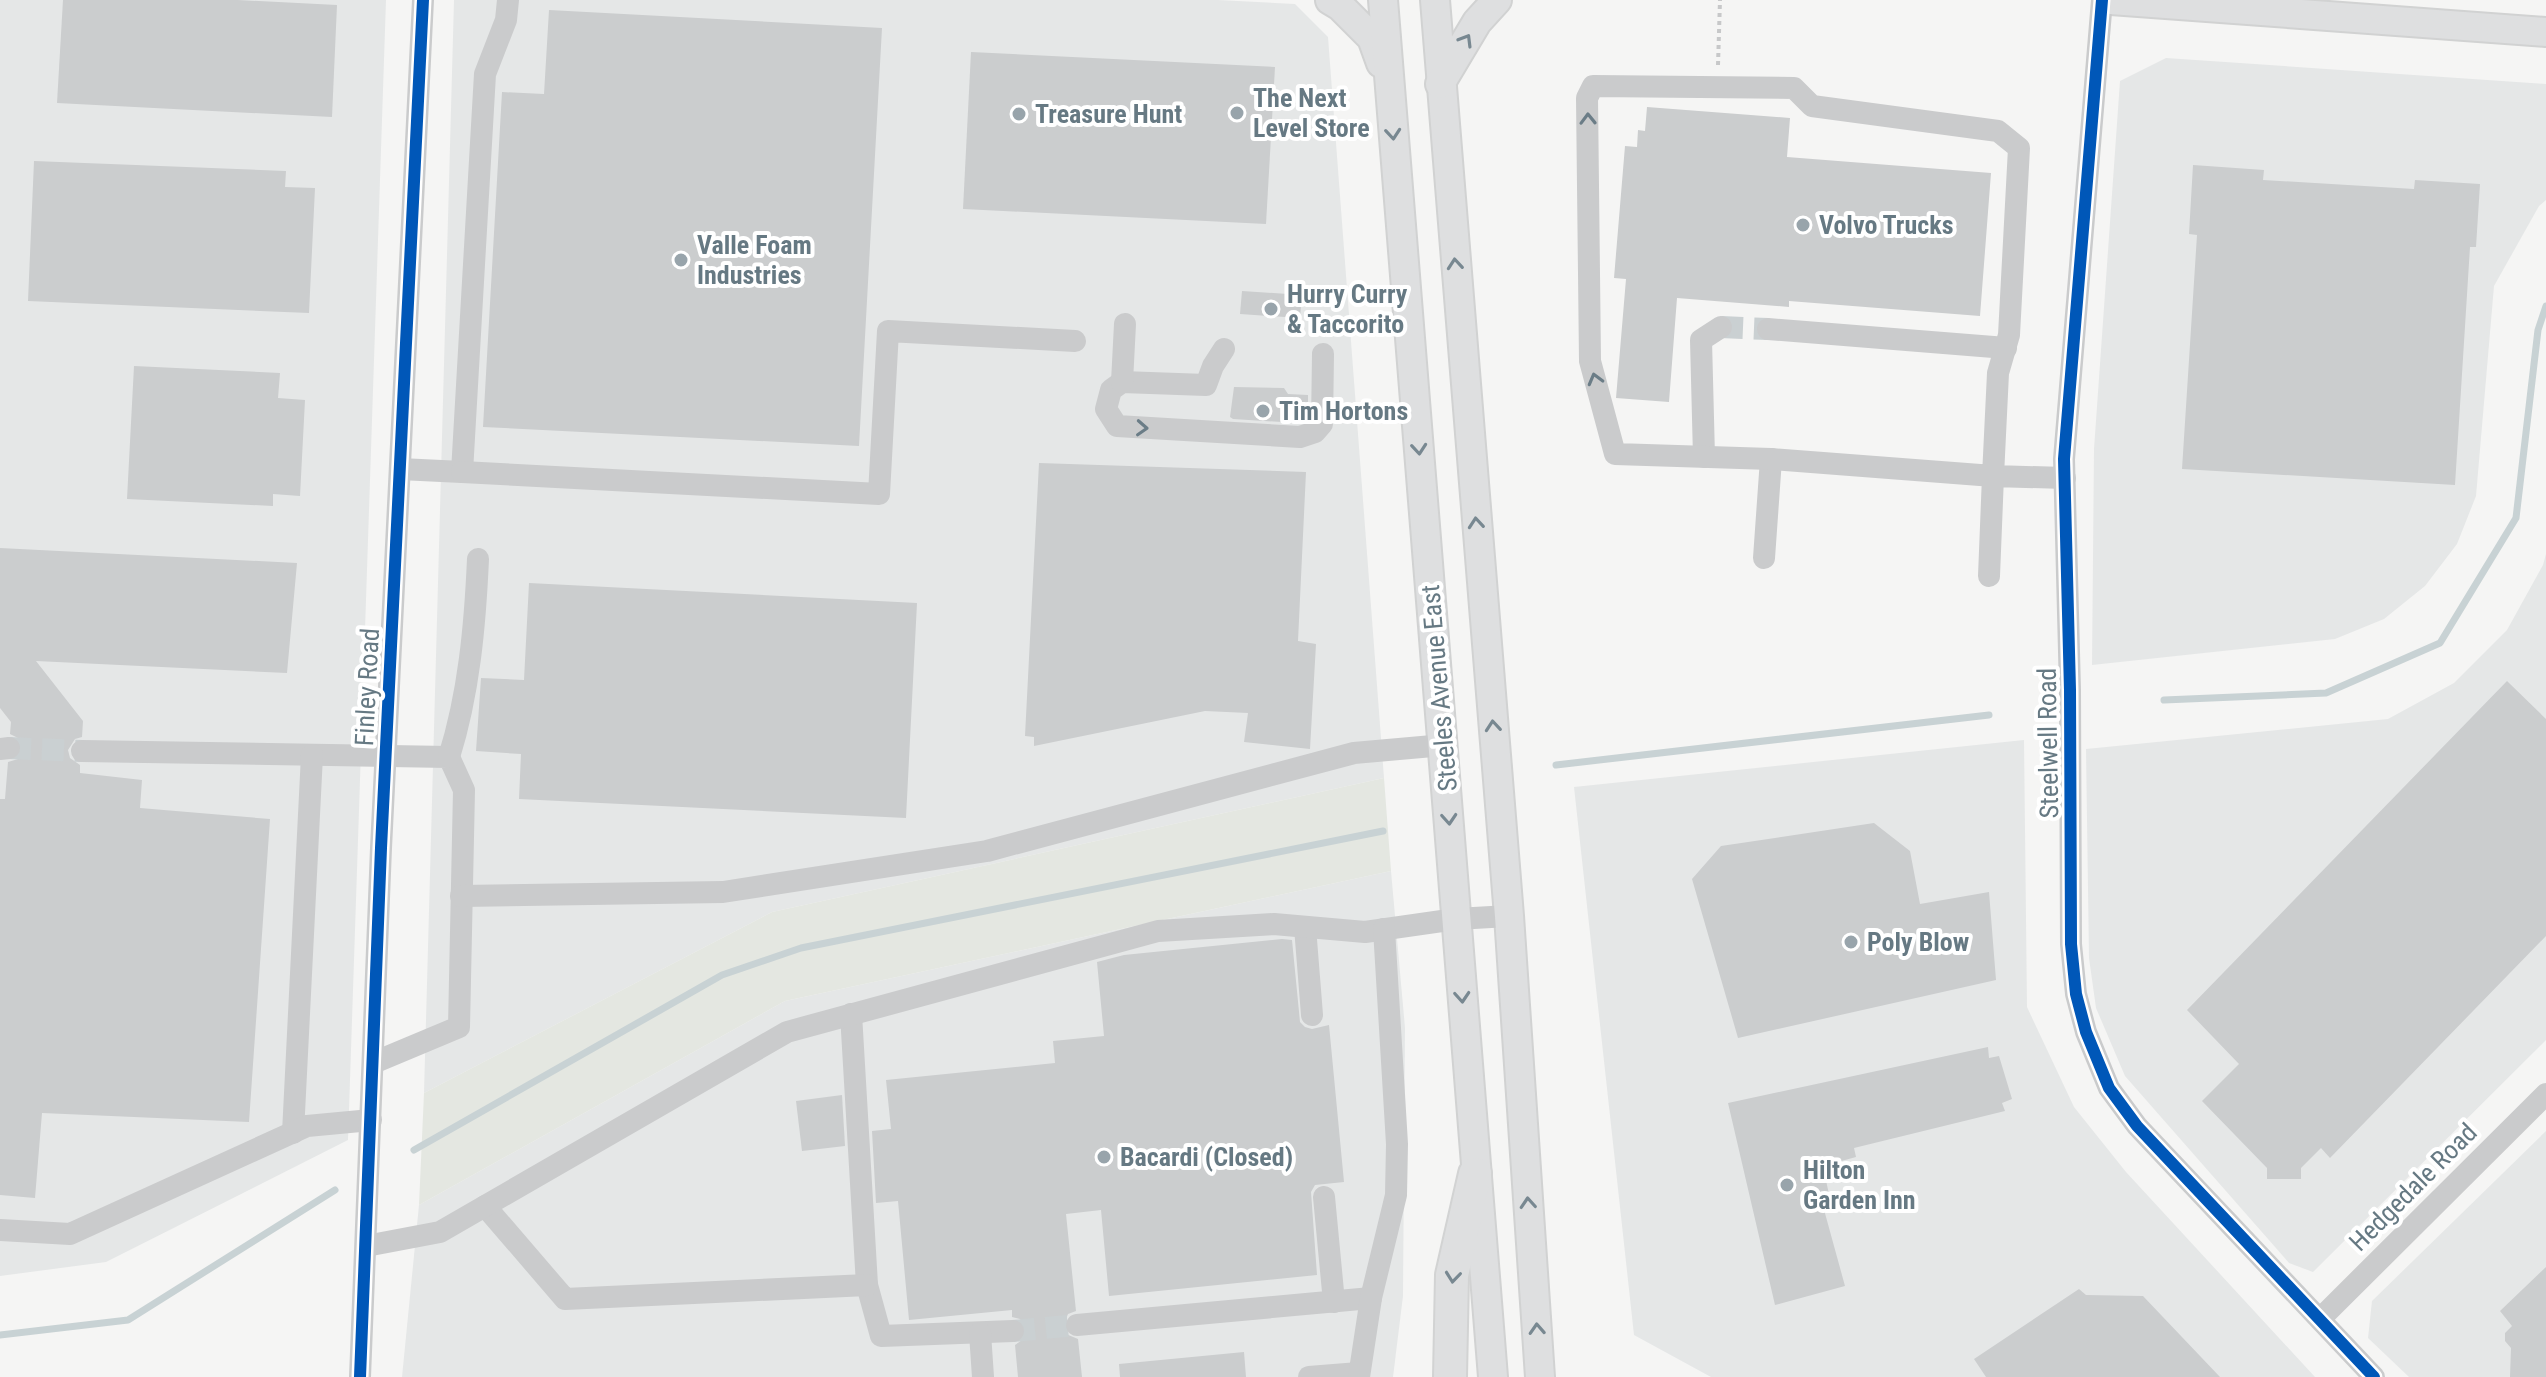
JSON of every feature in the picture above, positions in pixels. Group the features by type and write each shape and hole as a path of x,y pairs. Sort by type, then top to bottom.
{"highway":[{"path":"1450,1377 1452,1275 1475,1174"}],"main road":[{"path":"1330,0 1372,38 1390,88"},
{"name":"Steeles Avenue East","path":"1383,0 1493,1377"},
{"name":"Steeles Avenue East","path":"1435,0 1509,916 1540,1377"},
{"path":"1440,84 1477,22 1497,0"},
{"path":"2111,0 2546,32"}],"street":[{"name":"Finley Road","path":"360,1377 385,756 423,0"},
{"path":"462,472 485,74 506,20 508,0"},
{"name":"Steelwell Road","path":"2102,0 2064,459 2070,690 2071,944 2076,994 2086,1032 2109,1088 2137,1126 2374,1377"},
{"path":"1989,576 1993,476 1998,373 2009,335 2019,148 1998,131 1812,106 1794,88 1593,86 1587,98 1590,361 1615,454 1771,459 1993,476 2065,478"},
{"path":"1122,382 1125,324"},
{"path":"1704,457 1701,340 1721,327"},
{"path":"1768,329 2006,348"},
{"path":"400,469 879,494 888,331 1075,341"},
{"path":"1224,349 1206,385 1122,382 1111,390 1106,409 1117,426 1300,437 1315,432 1322,424 1323,354"},
{"path":"1764,558 1771,459"},
{"path":"373,1063 459,1027 464,790 449,757 457,732 475,628 478,559"},
{"path":"461,896 723,892 940,859 987,851 1354,753 1444,745"},
{"path":"82,751 449,757"},
{"path":"293,1133 312,755"},
{"path":"366,1246 440,1232 787,1032 1158,931 1274,924 1365,932 1456,919 1509,916"},
{"path":"1305,927 1312,1015"},
{"path":"1309,1377 1359,1375 1371,1298 1396,1195 1397,1144 1384,929"},
{"path":"851,1014 867,1285 881,1336 1013,1331"},
{"name":"Hedgedale Road","path":"2320,1319 2546,1094"},
{"path":"0,1230 70,1234 307,1126 371,1120"},
{"path":"1324,1197 1334,1302"},
{"path":"485,1206 565,1299 867,1285"},
{"path":"1077,1325 1371,1298"},
{"path":"980,1333 983,1377"}],"path":[{"path":"1717,87 1720,0"}],"shaded area":[{"path":"0,0 386,0 348,1140 106,1262 0,1276"},
{"path":"454,0 1218,0 1295,4 1328,37 1384,778 772,912 424,1093"},
{"path":"2166,58 2546,84 2546,200 2539,206 2494,286 2476,496 2457,544 2425,586 2384,619 2335,639 2092,665 2094,449 2120,81"},
{"path":"2546,554 2546,1040 2313,1272 2289,1263 2125,1076 2096,1008 2089,958 2086,749 2388,719 2454,683 2507,630"},
{"path":"2024,740 2027,1007 2074,1107 2126,1172 2315,1377 1711,1377 1634,1335 1574,787"},
{"path":"1384,778 1391,871 785,1001 419,1205 424,1093 772,912"},
{"path":"1391,871 1405,1028 1403,1296 1393,1377 402,1377 419,1205 785,1001"},
{"path":"2546,1131 2546,1377 2409,1377 2368,1338 2372,1301"}],"building":[{"path":"63,0 238,0 337,5 332,117 57,103"},
{"name":"Valle Foam Industries","path":"549,10 882,28 859,446 483,427 502,92 544,94"},
{"path":"971,52 1275,67 1266,224 963,209"},
{"name":"Volvo Trucks","path":"1647,107 1790,118 1787,157 1991,173 1980,316 1789,301 1789,307 1677,298 1669,402 1616,398 1626,279 1614,278 1625,146 1637,147 1638,130 1645,131"},
{"path":"34,161 286,171 285,187 315,188 309,313 28,301"},
{"path":"2193,165 2264,170 2263,180 2414,189 2415,180 2480,184 2476,247 2470,247 2455,485 2182,469 2197,235 2189,234"},
{"name":"Hurry Curry & Taccorito","path":"1242,291 1302,295 1300,318 1240,314"},
{"path":"134,366 280,373 278,398 305,400 300,496 273,494 273,506 127,499"},
{"name":"Tim Hortons","path":"1234,387 1284,388 1288,394 1308,395 1308,419 1298,423 1233,419 1230,417"},
{"path":"1039,463 1306,472 1298,641 1316,644 1310,749 1244,742 1248,713 1205,711 1034,746 1034,737 1025,736"},
{"path":"0,548 297,563 287,673 36,661 83,721 82,737 75,739 68,750 70,758 80,765 80,773 142,780 140,808 270,819 249,1122 42,1113 35,1198 0,1195 0,799 5,799 8,762 18,759 23,747 20,739 10,734 11,722 0,708"},
{"path":"529,583 917,603 906,818 519,799 521,754 476,751 481,678 524,680"},
{"path":"2507,681 2546,719 2546,936 2330,1158 2321,1148 2301,1168 2301,1179 2267,1179 2267,1168 2202,1101 2239,1064 2187,1010"},
{"name":"Poly Blow","path":"1874,823 1910,851 1920,904 1989,892 1996,980 1738,1038 1692,879 1721,846"},
{"name":"Bacardi (Closed)","path":"1292,940 1300,1022 1312,1029 1329,1025 1344,1182 1315,1185 1311,1192 1317,1275 1109,1296 1101,1210 1066,1214 1076,1311 1068,1314 1063,1326 1066,1334 1078,1339 1082,1377 1018,1377 1015,1345 1025,1338 1027,1330 1020,1319 1012,1317 1012,1310 909,1320 898,1201 876,1203 872,1131 891,1129 886,1080 1055,1063 1053,1041 1104,1036 1097,962 1124,955"},
{"name":"Hilton Garden Inn","path":"1988,1047 1989,1058 1999,1056 2012,1099 2002,1103 2005,1111 1854,1148 1856,1157 1823,1166 1831,1204 1823,1206 1845,1286 1775,1305 1728,1103"},
{"path":"842,1095 845,1146 802,1151 796,1101"},
{"path":"2546,1267 2546,1377 2510,1377 2511,1348 2505,1341 2505,1333 2512,1326 2500,1311"},
{"path":"2079,1289 2086,1295 2143,1296 2220,1377 1986,1377 1974,1359"},
{"path":"1244,1352 1246,1377 1120,1377 1119,1364"}],"waterway":[{"path":"2164,700 2326,693 2440,643 2516,518 2538,330 2546,306"},
{"path":"1556,765 1989,715"},
{"path":"414,1150 722,975 801,948 1383,831"},
{"path":"0,1335 128,1320 335,1190"}],"tunnel":[{"path":"1721,327 1768,329"},
{"path":"9,748 82,751"},
{"path":"1013,1331 1077,1325"}],"cycle path":[{"path":"360,1377 381,848 423,0"},
{"path":"2102,0 2064,459 2070,690 2071,944 2076,994 2086,1032 2109,1088 2137,1126 2374,1377"}],"place":[{"name":"The Next Level Store","path":"1237,113"},
{"name":"Treasure Hunt","path":"1019,114"},
{"name":"Volvo Trucks","path":"1803,225"},
{"name":"Valle Foam Industries","path":"681,260"},
{"name":"Hurry Curry & Taccorito","path":"1271,309"},
{"name":"Tim Hortons","path":"1263,411"},
{"name":"Poly Blow","path":"1851,942"},
{"name":"Bacardi (Closed)","path":"1104,1157"},
{"name":"Hilton Garden Inn","path":"1787,1185"}]}
